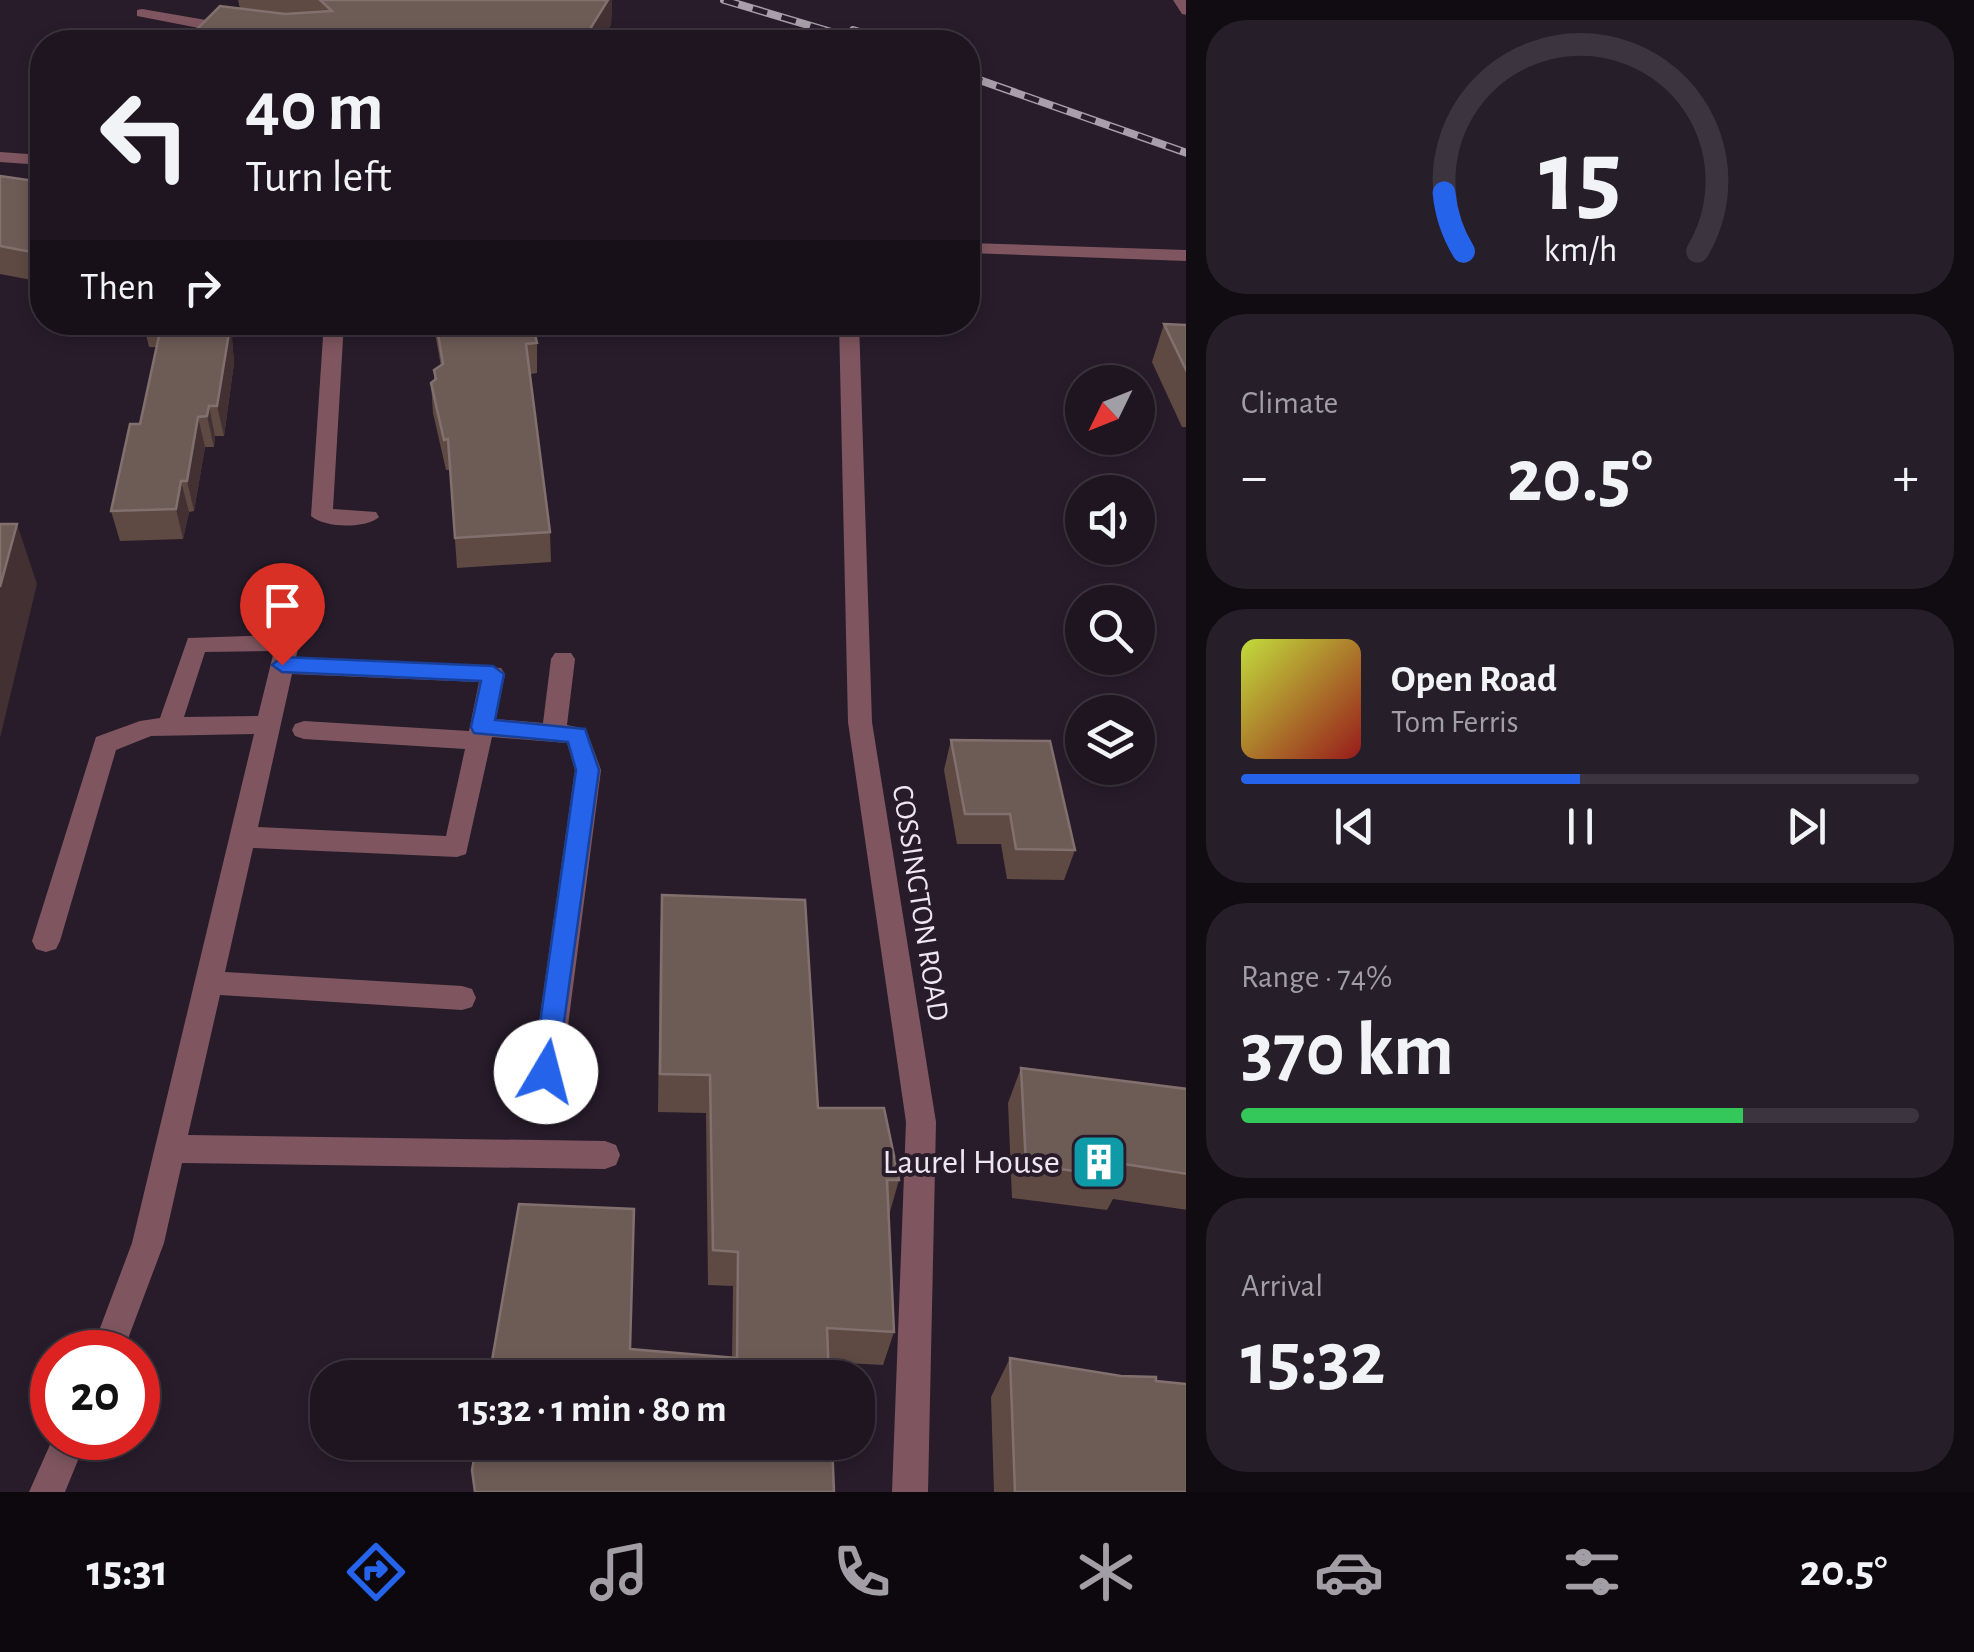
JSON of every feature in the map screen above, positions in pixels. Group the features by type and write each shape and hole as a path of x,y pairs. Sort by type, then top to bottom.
{"street":[{"path":"1180,0 1186,11"},
{"path":"142,13 238,30"},
{"path":"194,30 199,25"},
{"path":"0,157 30,159"},
{"path":"980,248 1186,256"},
{"path":"333,335 322,516 368,517"},
{"name":"COSSINGTON ROAD","path":"849,335 860,722 921,1122 910,1492"},
{"path":"169,727 196,644 287,645 493,674 456,847 244,838"},
{"path":"114,1330 148,1243 172,1149 287,645"},
{"path":"554,732 563,659"},
{"path":"46,941 105,744 149,727 269,725"},
{"path":"304,730 578,735 588,770 546,1072"},
{"path":"211,983 462,998"},
{"path":"172,1149 604,1155"},
{"path":"47,1492 61,1460"}],"building":[{"path":"320,0 608,0 589,30 196,30 220,6 285,14 332,11"},
{"path":"0,176 30,180 30,252 0,246"},
{"path":"1164,324 1186,325 1186,370"},
{"path":"159,335 229,335 217,406 209,406 207,416 198,417 187,481 181,481 176,509 111,511 130,424 140,424"},
{"path":"438,335 535,335 537,343 526,344 550,532 455,538 448,439 444,440 431,383 436,379 434,370 443,364"},
{"path":"0,524 17,524 0,587"},
{"path":"951,740 1050,741 1075,850 1016,849 1010,814 965,814"},
{"path":"662,895 805,900 818,1108 884,1108 899,1180 887,1180 894,1332 827,1328 828,1360 492,1360 519,1204 634,1209 630,1349 737,1358 738,1252 713,1250 710,1075 660,1074"},
{"path":"1021,1068 1186,1089 1186,1174 1124,1164 1124,1177 1026,1165"},
{"path":"1010,1358 1186,1384 1186,1492 1015,1492"},
{"path":"474,1460 833,1460 834,1492 475,1492"}],"railway":[{"path":"724,0 825,30"},
{"path":"980,80 1186,153"}],"place":[{"name":"Laurel House","path":"1099,1162"}],"route":[{"path":"282,665 493,674 482,727 578,735 588,770 546,1072"}]}
